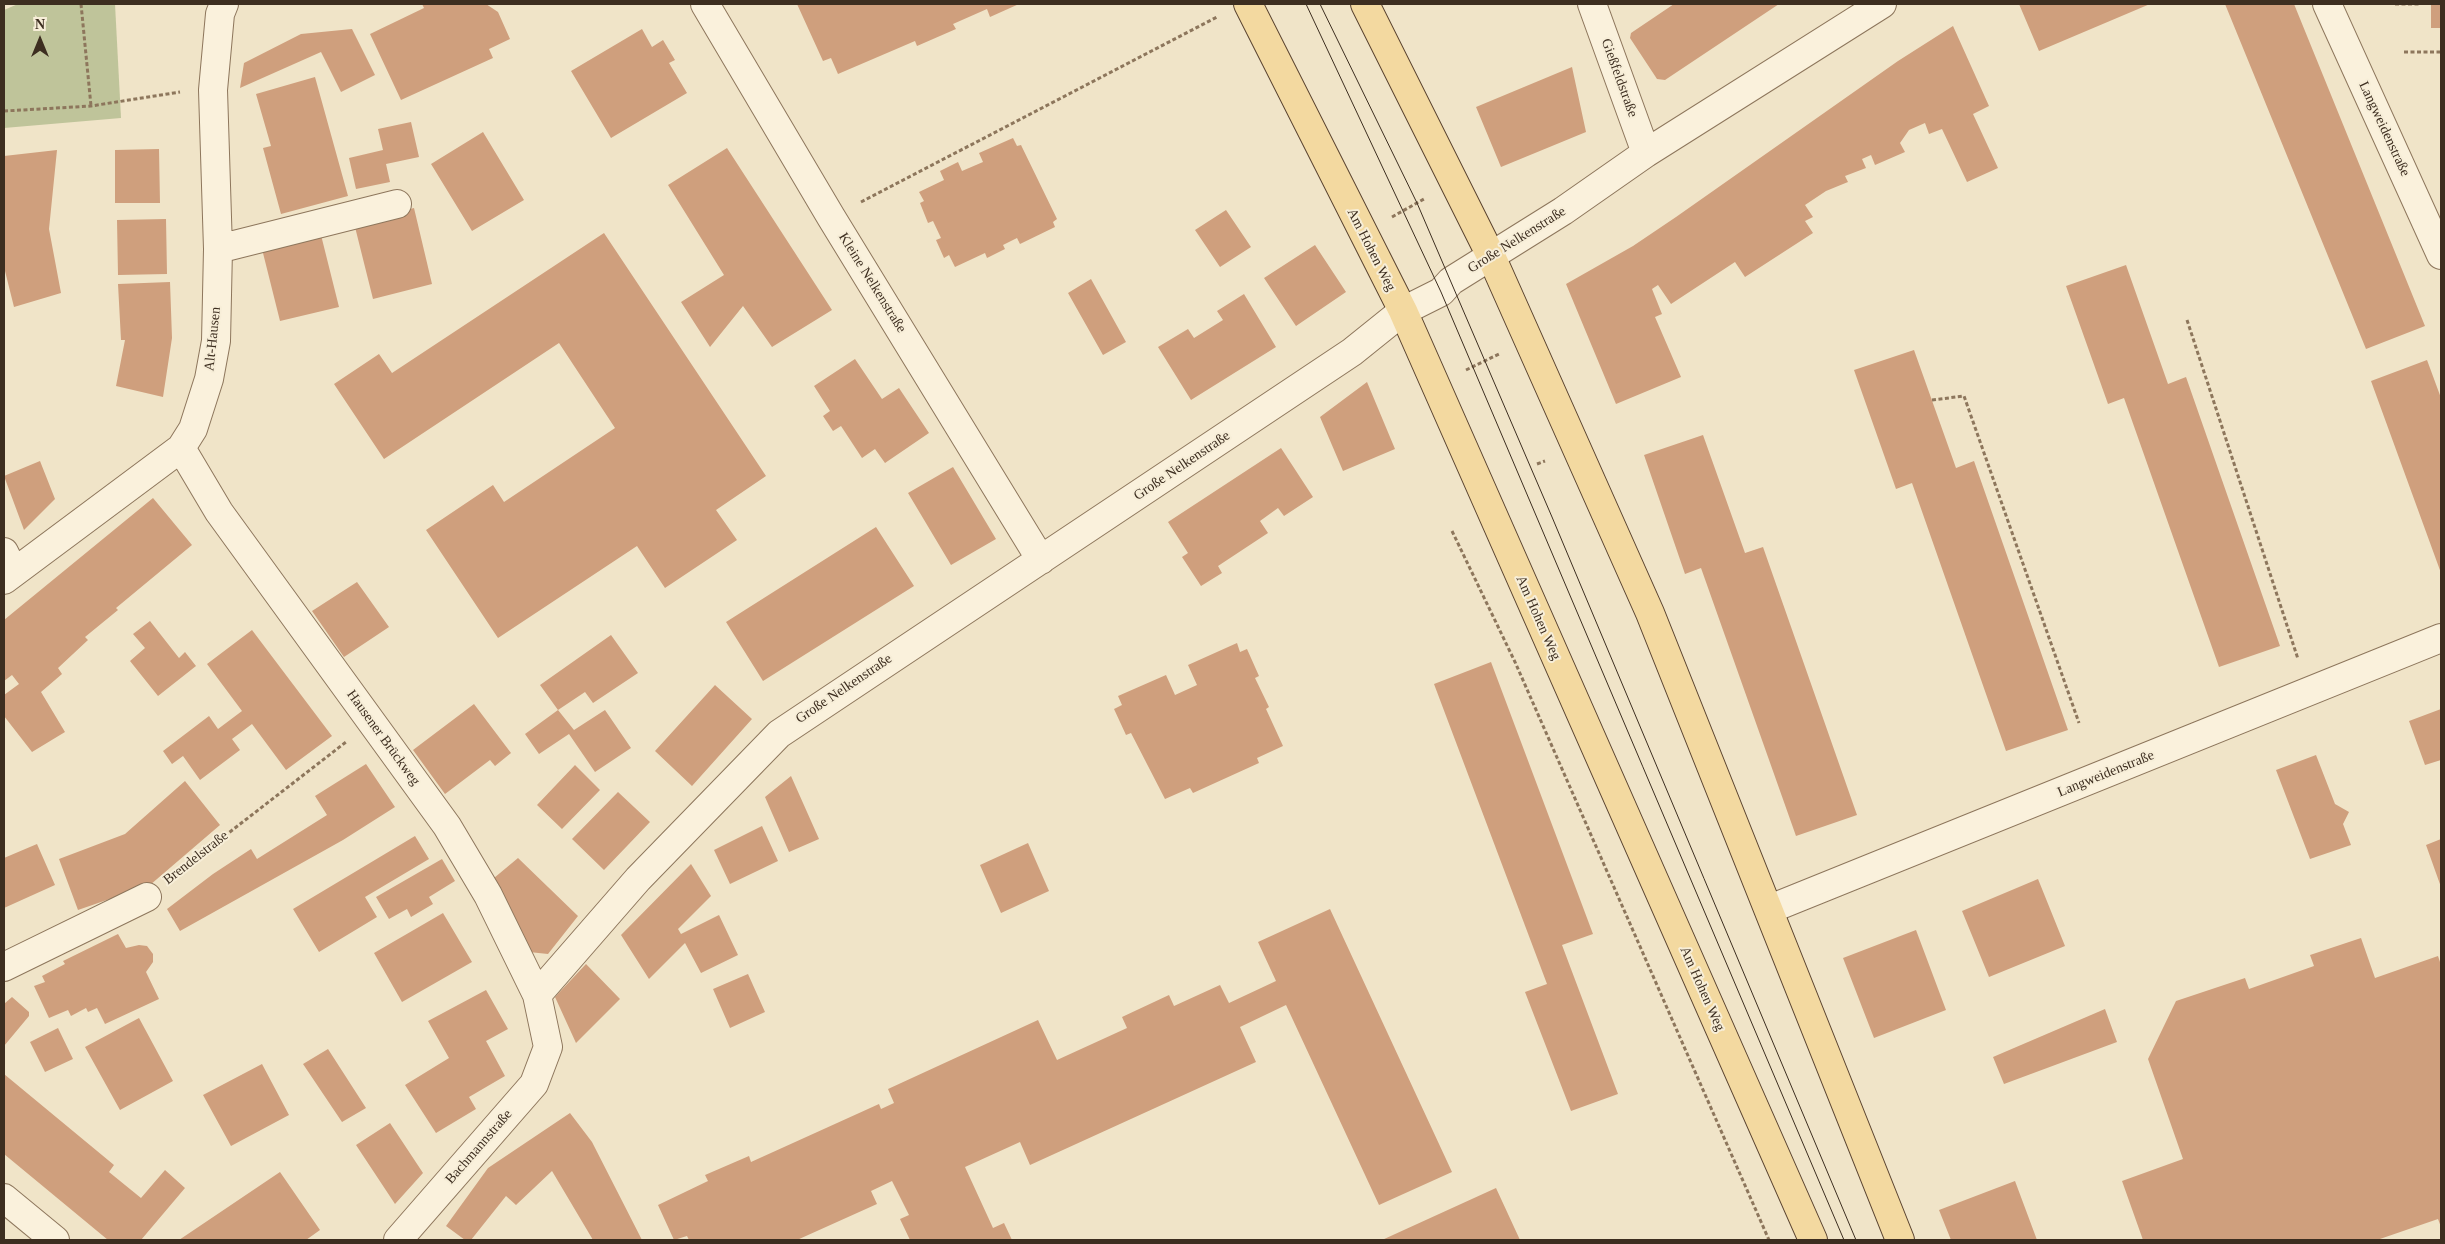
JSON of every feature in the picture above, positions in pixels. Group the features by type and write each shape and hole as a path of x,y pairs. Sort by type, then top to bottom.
{"main road":[{"name":"Am Hohen Weg","path":"1248,4 1403,312 1813,1240"},
{"path":"1365,4 1491,256 1650,613 1770,909 1900,1240"}],"street":[{"name":"Alt-Hausen","path":"7,568 180,448 193,429 209,379 216,342 218,249 213,90 220,14 224,4"},
{"name":"Kleine Nelkenstraße","path":"705,4 831,217 1041,560"},
{"name":"Gießfeldstraße","path":"1592,4 1646,153"},
{"name":"Große Nelkenstraße","path":"537,995 638,879 779,734 1352,352 1403,312 1441,292 1451,281 1563,211 1646,153 1882,4"},
{"name":"Langweidenstraße","path":"2327,4 2441,255"},
{"path":"218,249 397,204"},
{"name":"Hausener Brückweg","path":"180,448 219,512 447,826 488,895 537,995 548,1047"},
{"name":"Langweidenstraße","path":"1770,909 2441,638"},
{"path":"4,967 147,897"},
{"name":"Bachmannstraße","path":"398,1240 534,1084 548,1047"},
{"path":"4,1198 55,1240"}],"path":[{"path":"82,4 91,106"},
{"path":"2395,4 2419,4"},
{"path":"831,217 1220,15"},
{"path":"2404,52 2441,52"},
{"path":"4,111 91,106 186,91 213,90"},
{"path":"1384,222 1426,198"},
{"path":"2186,320 2309,692"},
{"path":"1458,372 1504,352"},
{"path":"1932,400 1964,396 2079,723"},
{"path":"1452,531 1515,662 1769,1240"},
{"name":"Brendelstraße","path":"147,897 372,722"}],"green space":[{"path":"18,4 115,4 121,118 4,128 4,10"}],"building":[{"path":"422,4 486,4 498,12 510,39 489,49 493,58 401,100 370,34 424,8"},
{"path":"797,4 1019,4 990,17 987,9 953,24 956,29 917,46 915,41 838,74 831,58 823,61"},
{"path":"1674,4 1779,4 1665,80 1657,79 1630,38 1631,33"},
{"path":"2019,4 2150,4 2039,51"},
{"path":"2225,4 2294,4 2425,326 2366,349"},
{"path":"2431,4 2441,4 2441,28 2431,28"},
{"path":"1953,26 1989,106 1973,114 1998,168 1967,182 1942,129 1929,134 1925,123 1909,130 1900,143 1905,152 1875,165 1871,155 1862,159 1866,168 1845,176 1848,182 1826,191 1805,205 1813,217 1805,221 1813,233 1745,277 1735,262 1671,304 1658,285 1652,289 1662,314 1655,317 1681,377 1616,404 1566,284 1633,246 1898,61"},
{"path":"352,29 375,75 341,92 321,52 240,88 244,63 301,34"},
{"path":"642,29 652,47 663,40 675,60 669,63 687,93 611,138 571,71"},
{"path":"1572,67 1586,132 1501,167 1476,107"},
{"path":"315,77 348,196 281,214 263,148 271,146 256,94"},
{"path":"411,122 419,157 386,164 390,182 356,189 349,158 383,150 378,129"},
{"path":"483,132 524,200 472,231 431,164"},
{"path":"1013,138 1017,146 1021,145 1057,219 1053,222 1055,227 1020,244 1017,238 1003,245 1005,249 987,258 985,253 955,267 949,255 944,258 936,240 941,238 933,221 928,223 920,203 924,201 919,192 944,180 940,171 958,162 962,171 983,162 979,153"},
{"path":"727,148 832,310 772,347 743,306 710,347 681,302 724,275 668,185"},
{"path":"159,149 160,203 115,203 115,150"},
{"path":"57,150 49,229 61,293 14,307 4,267 4,156"},
{"path":"414,208 432,284 373,299 354,223"},
{"path":"1226,210 1251,247 1220,267 1195,230"},
{"path":"166,219 167,274 118,275 117,220"},
{"path":"320,231 339,307 280,321 261,245"},
{"path":"604,233 766,476 716,510 737,540 665,588 637,546 498,638 426,530 493,485 504,502 615,428 559,343 384,459 334,384 379,354 392,373"},
{"path":"1315,245 1346,292 1296,326 1264,278"},
{"path":"2126,265 2168,384 2186,377 2280,646 2219,667 2124,398 2108,404 2066,286"},
{"path":"1091,279 1126,342 1103,355 1068,293"},
{"path":"170,282 172,338 163,397 116,386 125,340 121,340 118,284"},
{"path":"1244,294 1276,347 1191,400 1158,347 1188,329 1194,338 1223,320 1217,311"},
{"path":"1914,350 1956,468 1974,461 2068,730 2006,751 1912,483 1896,489 1854,370"},
{"path":"855,359 882,399 899,388 929,433 885,463 875,449 862,458 841,426 833,431 823,416 830,411 814,386"},
{"path":"2427,360 2441,398 2441,573 2371,381"},
{"path":"1367,382 1395,449 1343,471 1320,417"},
{"path":"1703,435 1745,553 1763,547 1857,815 1796,836 1701,568 1685,574 1644,455"},
{"path":"1281,448 1313,497 1284,516 1278,508 1260,521 1268,533 1218,566 1222,573 1201,586 1182,557 1188,553 1168,522"},
{"path":"40,461 55,499 24,530 4,476"},
{"path":"953,467 996,539 951,565 908,493"},
{"path":"153,498 192,545 116,608 118,610 85,637 88,640 58,668 62,674 41,692 65,732 32,752 4,716 4,695 19,684 12,675 4,681 4,620"},
{"path":"876,527 914,586 763,681 726,622"},
{"path":"357,582 389,627 344,657 312,611"},
{"path":"150,621 179,658 185,652 196,666 158,696 130,661 145,648 133,634"},
{"path":"252,630 332,736 286,770 252,724 232,739 240,750 200,780 183,756 172,764 163,751 209,716 218,729 242,711 207,664"},
{"path":"611,635 638,673 593,703 585,692 558,710 540,685"},
{"path":"1237,643 1240,652 1247,649 1259,676 1255,678 1269,707 1266,709 1283,746 1257,758 1259,763 1193,793 1190,788 1165,799 1131,733 1126,735 1114,709 1122,705 1118,696 1166,675 1175,695 1197,685 1188,665"},
{"path":"1491,662 1593,934 1562,945 1618,1094 1571,1111 1525,992 1547,984 1434,684"},
{"path":"715,685 752,719 692,786 655,751"},
{"path":"474,704 511,753 495,766 490,760 445,794 413,750"},
{"path":"2441,709 2441,760 2425,765 2409,721"},
{"path":"558,710 574,730 605,710 631,748 595,772 569,734 539,754 525,734"},
{"path":"2316,755 2335,804 2349,812 2343,824 2351,845 2310,859 2276,770"},
{"path":"366,764 395,807 343,840 180,931 167,909 213,874 251,849 257,859 327,815 315,796"},
{"path":"575,765 600,790 562,829 537,805"},
{"path":"791,776 819,839 789,852 765,797"},
{"path":"185,781 220,825 150,885 78,910 59,859 125,834"},
{"path":"618,792 650,822 604,870 572,839"},
{"path":"762,826 778,861 730,884 714,850"},
{"path":"415,836 429,859 365,897 377,917 319,952 293,909"},
{"path":"2441,839 2441,887 2426,845"},
{"path":"1028,843 1049,891 1001,913 980,865"},
{"path":"37,844 55,885 4,908 4,858"},
{"path":"518,858 578,916 548,954 529,952 494,878"},
{"path":"442,859 455,881 429,897 433,904 411,917 407,909 389,919 376,897"},
{"path":"691,864 711,896 678,929 681,934 719,915 738,955 701,973 685,943 649,979 621,935"},
{"path":"2038,879 2065,946 1989,977 1962,911"},
{"path":"1330,909 1452,1172 1379,1205 1286,1005 1240,1027 1256,1062 1030,1165 1020,1142 965,1167 993,1228 1004,1223 1012,1240 910,1240 900,1219 909,1215 892,1181 871,1191 877,1204 797,1240 689,1240 687,1236 674,1240 658,1205 708,1181 705,1175 749,1156 751,1162 879,1104 881,1109 894,1103 888,1089 1038,1020 1057,1060 1127,1028 1122,1017 1169,995 1174,1006 1220,985 1229,1003 1276,981 1258,942"},
{"path":"443,913 472,962 402,1002 374,953"},
{"path":"1916,930 1946,1010 1874,1038 1843,958"},
{"path":"118,934 126,948 139,945 147,946 153,954 153,962 146,972 159,999 105,1024 97,1008 88,1012 86,1008 71,1016 68,1010 49,1018 34,986 45,982 42,976 65,964 63,961"},
{"path":"2361,938 2375,978 2438,956 2441,965 2441,1227 2438,1219 2377,1240 2143,1240 2122,1181 2183,1159 2148,1059 2176,1001 2245,978 2249,989 2314,966 2310,955"},
{"path":"586,964 620,999 576,1043 555,997"},
{"path":"748,974 765,1012 730,1028 713,989"},
{"path":"486,990 508,1029 486,1041 505,1076 469,1097 476,1109 436,1133 405,1085 449,1058 428,1021"},
{"path":"12,997 29,1012 29,1016 4,1046 4,1004"},
{"path":"2105,1009 2117,1042 2004,1084 1993,1057"},
{"path":"139,1018 173,1081 120,1110 85,1047"},
{"path":"58,1028 73,1059 45,1072 30,1042"},
{"path":"328,1049 366,1108 342,1122 303,1064"},
{"path":"262,1064 289,1115 231,1146 203,1095"},
{"path":"4,1074 114,1165 109,1172 141,1198 165,1170 185,1188 141,1240 108,1240 4,1154"},
{"path":"570,1113 592,1142 642,1240 593,1240 552,1171 516,1205 506,1196 471,1240 465,1240 446,1226 488,1168"},
{"path":"390,1123 423,1173 395,1204 356,1145"},
{"path":"280,1172 320,1230 306,1240 179,1240"},
{"path":"2015,1181 2037,1240 1951,1240 1939,1210"},
{"path":"1496,1188 1520,1240 1382,1240"}],"tram line":[{"path":"1306,4 1441,292 1844,1240"},
{"path":"1320,4 1417,203 1552,517 1856,1240"}]}
